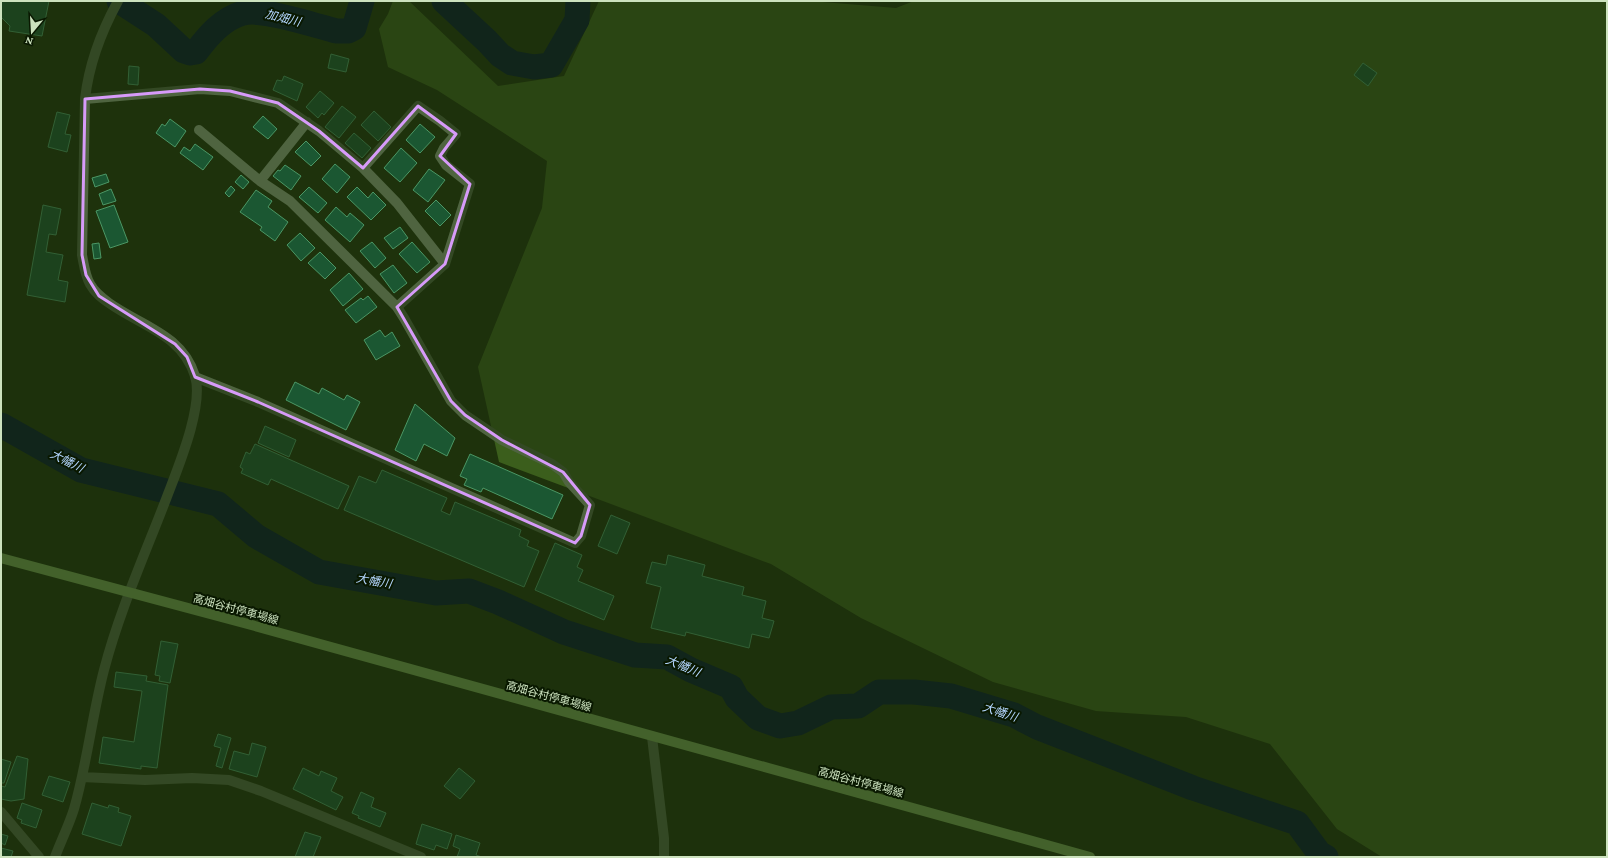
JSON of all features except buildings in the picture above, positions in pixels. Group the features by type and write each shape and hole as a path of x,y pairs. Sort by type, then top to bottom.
{"main road":[{"name":"高畑谷村停車場線","path":"1,558 255,626 1090,857"}],"street":[{"path":"56,857 74,810 104,668 129,593 143,562 181,461 196,403 195,377 187,357 175,344 162,334 120,311 99,296 90,284 86,275 82,255 85,99 92,61 107,21 118,1"},
{"path":"85,99 200,89 230,91 278,103 307,122 363,168 397,203 445,264"},
{"path":"363,168 418,106 456,134 444,148 440,156 446,165 470,184 445,264 397,307"},
{"path":"260,181 307,122"},
{"path":"195,377 258,402 575,543 581,536 590,505 563,472 552,464 502,440 465,415 451,401 397,307 290,201 260,181 199,130"},
{"path":"652,737 664,838 664,857"},
{"path":"82,777 145,780 192,778 229,780 261,791 421,857"},
{"path":"1,812 40,857"}],"highlighted area":[{"path":"200,89 230,91 278,103 319,131 363,168 418,106 456,134 440,156 470,184 445,264 397,307 451,401 465,415 502,440 563,472 590,505 581,536 575,543 258,402 195,377 187,357 175,344 99,296 86,275 82,255 85,99"}],"green space":[{"path":"393,1 409,1 498,86 564,76 599,1 810,1 896,8 914,1 1607,1 1607,857 1382,857 1337,829 1270,744 1186,717 1096,711 993,682 861,618 771,564 499,462 478,367 542,208 547,161 437,90 388,67 379,29 388,14"}],"waterway":[{"name":"加畑川","path":"119,1 156,25 184,51 190,53 196,52 205,40 228,19 243,13 252,12 275,15 336,31 348,31 354,28 362,1"},
{"name":"加畑川","path":"444,1 500,55 512,63 534,67 551,65 577,20 578,1"},
{"name":"大幡川","path":"1,425 81,470 218,504 256,536 319,572 436,593 469,591 498,602 564,632 635,655 667,657 691,670 731,687 737,698 758,718 780,726 798,723 831,707 858,706 879,692 914,692 951,696 1014,715 1037,727 1193,788 1297,823 1319,853 1326,857"}]}
